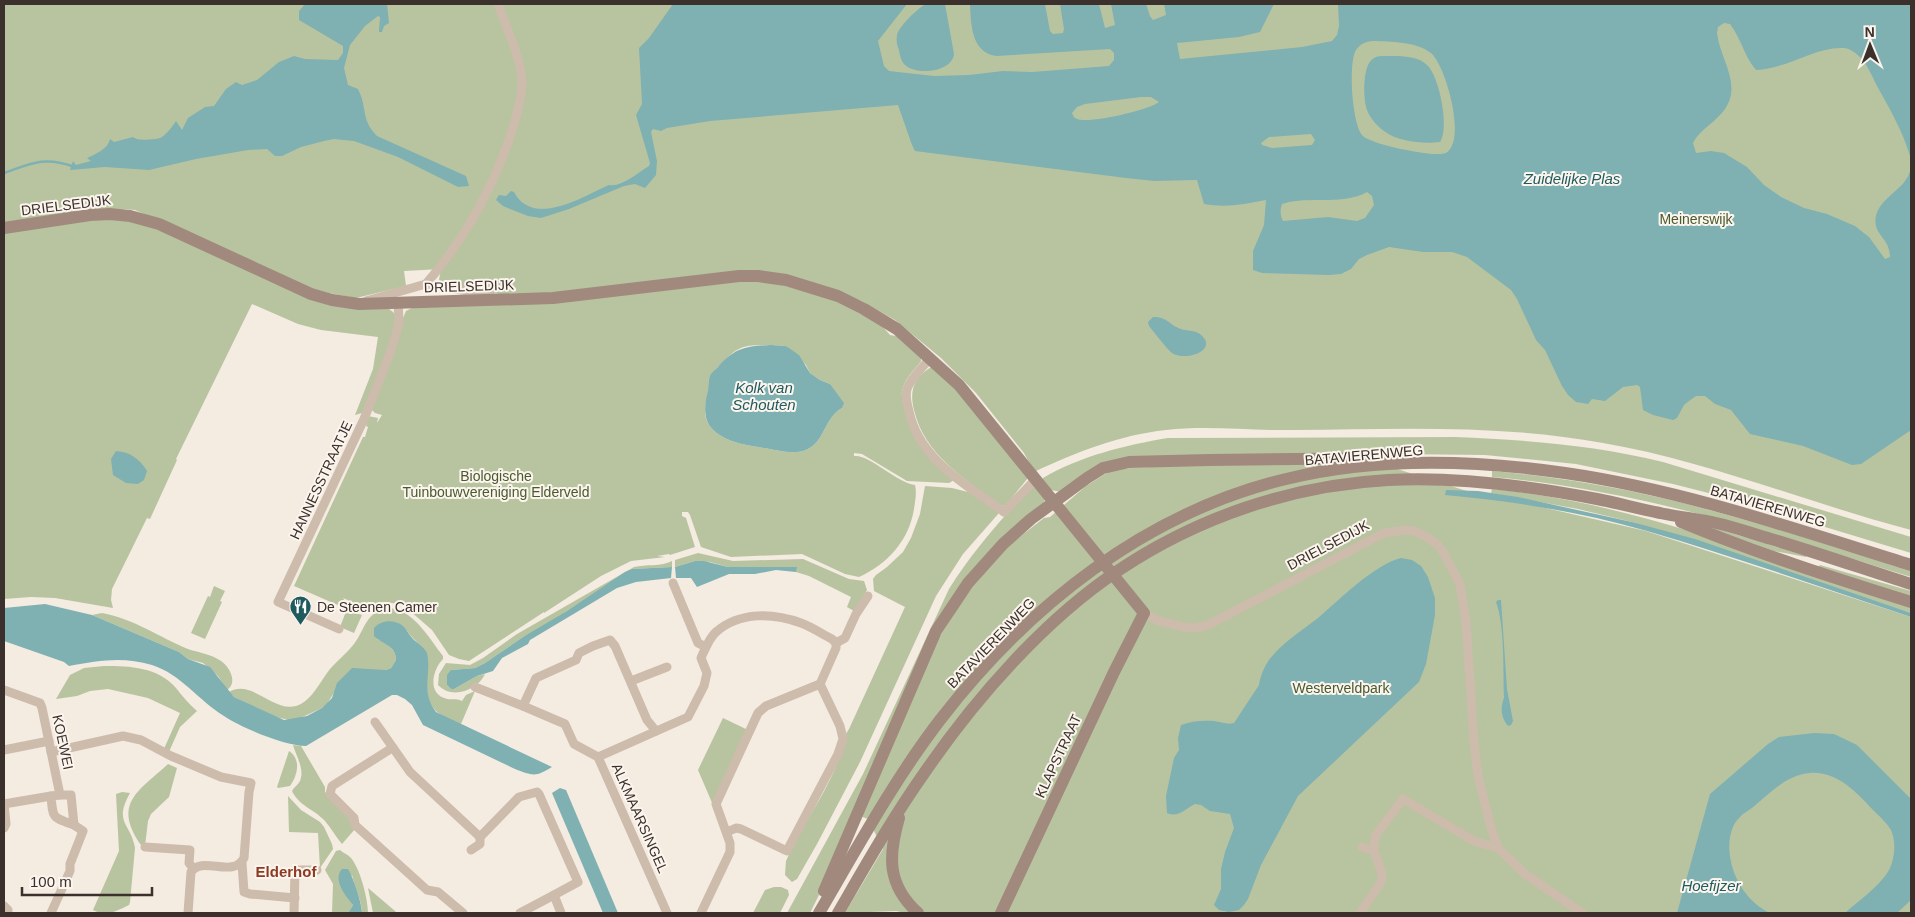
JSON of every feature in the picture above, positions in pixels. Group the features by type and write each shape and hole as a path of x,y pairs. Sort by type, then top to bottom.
{"main road":[{"name":"DRIELSEDIJK","path":"4,228 90,215 130,216 159,224 298,289 332,300 359,304 498,300 578,295 731,276 770,278 822,290 864,309 897,329 959,385 1144,613"},
{"path":"819,913 818,903 939,625 958,596 981,567 1031,519 1103,468 1130,462 1391,457 1427,464"},
{"name":"BATAVIERENWEG","path":"819,913 892,789 939,722 983,670 1029,623 1093,568 1122,549 1168,522 1252,488 1285,479 1332,470 1427,464 1492,465 1599,479 1707,504 1911,565"},
{"name":"BATAVIERENWEG","path":"838,913 902,806 926,770 972,709 1005,670 1039,636 1076,603 1121,568 1161,545 1214,519 1288,495 1319,488 1387,480 1490,484 1565,493 1657,513 1718,523 1911,584"},
{"name":"BATAVIERENWEG","path":"1657,513 1714,536 1911,602"},
{"name":"KLAPSTRAAT","path":"1001,913 1114,672 1144,613"},
{"path":"902,806 894,838 892,867 898,889 918,913"}],"street":[{"path":"426,284 457,245 478,211 501,163 518,110 522,82 520,68 498,4"},
{"path":"359,304 426,284 485,294 498,300"},
{"name":"HANNESSTRAATJE","path":"339,629 278,602 367,413 397,331 399,320 398,303"},
{"path":"930,358 911,382 906,398 914,429 926,451 1004,512 1035,480"},
{"name":"DRIELSEDIJK","path":"1144,613 1170,625 1184,628 1202,627 1384,533 1405,530 1414,531 1427,537 1438,545 1443,552 1460,584 1466,622 1478,776 1498,848 1524,874 1582,913"},
{"path":"674,583 698,643 706,646 715,632 728,624 747,617 767,615 802,623 836,643 836,648 820,684 766,706 758,713 716,804 727,832 730,852 701,913"},
{"path":"836,643 845,638 856,614 868,596"},
{"path":"523,706 536,678 576,660 579,653 610,640 615,646 648,720 656,731"},
{"name":"ALKMAARSINGEL","path":"667,913 598,757 688,717 704,686 707,673 701,658 706,646"},
{"path":"631,681 667,667"},
{"path":"727,832 736,828 741,829 786,851 791,844 838,754 843,739 840,726 820,684"},
{"path":"475,687 565,724 574,744 598,757"},
{"name":"KOEWEI","path":"4,690 40,704 51,752 55,796 53,816 74,825 71,795 55,796"},
{"path":"376,722 410,772 480,837"},
{"path":"51,752 123,736 141,740 171,756 221,777 251,783 242,863 244,892 295,898"},
{"path":"4,750 49,740"},
{"path":"392,748 332,786 330,794 354,818 355,825 427,890 438,892 463,913"},
{"path":"471,850 480,844 480,837 520,797 537,792 539,794 578,882 520,913"},
{"path":"4,828 6,824 4,804 55,796"},
{"path":"1360,913 1381,882 1382,873 1374,851 1375,836 1403,799 1474,841 1498,848"},
{"path":"50,913 70,871 70,864 83,831 74,825"},
{"path":"1362,847 1374,851"},
{"path":"145,848 190,850 189,863 193,868"},
{"path":"193,868 199,866 232,867 242,863"},
{"path":"188,913 191,872 193,868"},
{"path":"294,913 295,870 317,870"},
{"path":"554,895 562,913"},
{"path":"4,906 8,913"}],"green space":[{"name":"Meinerswijk","path":"4,4 1911,4 1911,530 1681,460 1603,443 1564,437 1487,430 1277,430 1214,428 1166,430 1115,440 1082,451 1034,472 1024,453 976,393 941,358 895,320 861,301 745,270 552,293 499,294 448,286 439,280 441,269 404,271 406,286 356,298 312,290 135,210 87,210 4,223"},
{"path":"103,218 141,223 186,241 290,290 389,309 396,318 393,338 362,413 355,415 373,369 378,337 321,330 298,324 252,304 176,459 150,519 147,518 112,589 111,600 113,608 55,598 4,599 4,233"},
{"name":"Biologische Tuinbouwvereniging Elderveld","path":"724,280 765,280 849,304 883,327 890,335 901,337 921,357 921,361 910,375 902,391 908,423 923,450 936,465 954,480 949,483 907,481 862,454 854,453 854,456 867,459 899,479 915,485 916,491 911,520 902,541 888,558 859,577 845,574 802,554 731,557 701,547 690,515 688,512 682,512 682,516 686,518 695,547 670,555 657,556 665,557 631,561 601,576 469,661 449,655 432,630 402,604 382,602 366,608 343,598 352,612 362,615 354,633 340,627 347,609 294,586 363,437 365,437 368,427 366,426 368,416 378,418 377,423 382,415 375,413 371,409 403,318 406,311 412,308","holes":["758,345 786,346 806,365 810,373 830,384 842,408 831,418 817,441 806,450 785,452 734,442 714,431 705,416 709,379 712,374 731,354 741,348"]},
{"path":"931,367 941,371 1028,478 1005,506 999,505 960,475 936,453 919,426 912,396 914,385 920,376"},
{"path":"1455,437 1586,447 1663,462 1911,537 1911,553 1736,500 1673,484 1576,464 1485,455 1393,454 1122,460 1061,492 1051,490 1043,483 1043,478 1072,463 1120,448 1168,438"},
{"name":"Westerveldpark","path":"1375,462 1492,499 1537,506 1646,531 1911,617 1911,913 906,913 896,911 845,913 883,849 868,819 860,816 938,639 973,584 1008,546 1044,518 1050,517 1086,486 1113,469 1210,464"},
{"path":"1492,471 1599,485 1641,493 1725,514 1911,570 1911,577 1704,515 1599,492 1546,483 1492,477"},
{"path":"925,486 952,488 972,493 999,513 963,554 936,596 860,762 817,844 797,879 792,882 785,875 786,861 835,769 844,738 905,607 874,591 873,579 903,552 911,538 920,514"},
{"path":"1035,487 1045,498 1044,504 960,589 833,867 810,913 787,913 863,774 949,589 967,562 997,525 1029,489"},
{"path":"1492,489 1546,496 1652,520 1757,553 1911,607 1911,613 1632,522 1578,509 1491,493"},
{"path":"1712,527 1806,557 1774,551 1714,530"},
{"path":"698,553 733,561 803,559 849,579 864,581 867,590 854,611 847,607 851,597 809,576 796,572 796,567 728,567 710,562 695,561 675,567 675,560"},
{"path":"672,561 672,567 632,569 485,663 475,668 451,670 447,685 451,689 485,674 477,685 464,691 450,692 438,685 439,674 446,663 470,665 517,634 634,567 663,564"},
{"path":"1820,565 1911,591 1911,598 1818,567"},
{"path":"214,586 225,591 205,639 191,633"},
{"path":"386,608 395,609 412,618 443,656 436,669 433,681 436,692 440,696 462,701 466,695 475,691 461,724 437,712 429,702 427,658 423,649 407,631 377,639 393,649 396,660 391,668 375,670 335,691 327,704 322,708 298,719 289,720 276,717 234,697 229,692 238,689 248,690 285,706 294,706 304,702 315,691 330,669 354,644 369,618"},
{"path":"102,613 125,619 188,649 217,659 224,664 232,675 230,687 227,690 218,676 203,663 188,659 179,652 92,615"},
{"path":"104,666 133,667 161,676 169,681 197,711 180,727 168,754 163,751 180,713 148,698 108,689 56,699 70,675 84,668"},
{"path":"723,718 748,730 713,805 698,770"},
{"path":"293,745 301,746 325,787 325,792 345,812 355,829 342,844 325,821 303,804 292,791 300,781 301,776 300,763"},
{"path":"289,751 297,763 295,778 290,786 278,788 277,787"},
{"path":"168,764 177,768 169,797 151,814 148,821 145,846 141,845 133,831 129,818 129,808 139,790"},
{"path":"122,792 130,793 125,803 123,817 135,848 130,902 129,905 116,911 102,913 93,910 119,851 116,794"},
{"path":"288,796 301,810 320,822 332,844 333,849 320,868 318,833 289,832"},
{"path":"340,850 350,857 357,868 365,892 368,913 362,913 360,899 352,875 343,890 353,905 348,913 332,913 333,884 325,870 336,851"},
{"path":"774,887 788,890 789,895 780,913 753,913 765,890"},
{"path":"368,888 395,911 397,913 373,913"}],"water":[{"path":"305,4 387,4 389,23 384,26 382,32 379,32 380,17 378,16 365,26 350,45 344,68 348,85 358,89 368,124 377,136 466,176 469,186 458,187 398,157 354,141 334,139 301,147 282,156 275,156 267,149 248,150 149,170 105,167 70,170 73,161 76,165 91,161 87,158 98,153 109,143 110,139 114,142 133,137 145,140 160,138 176,121 182,130 188,118 205,107 214,106 226,89 236,82 242,85 257,80 279,62 294,56 305,59 338,60 343,53 343,46 299,20 299,11"},
{"name":"Zuidelijke Plas","path":"673,4 907,4 878,41 884,66 889,71 934,76 969,75 1003,71 1032,72 1109,66 1114,60 1114,53 1110,49 996,56 988,53 977,43 974,36 970,4 1045,4 1050,31 1053,34 1063,33 1064,29 1060,4 1099,4 1105,28 1115,25 1111,4 1146,4 1153,20 1166,15 1164,4 1274,4 1260,32 1239,37 1177,43 1180,59 1302,47 1332,41 1337,35 1339,26 1338,4 1911,4 1911,430 1861,464 1852,465 1803,446 1750,434 1731,410 1715,404 1705,396 1696,396 1689,401 1684,405 1677,418 1673,420 1653,415 1643,410 1640,387 1637,385 1623,387 1605,401 1592,399 1588,404 1576,402 1562,386 1545,350 1536,340 1511,290 1467,257 1452,252 1423,252 1389,247 1359,259 1351,269 1341,274 1262,273 1253,270 1253,251 1264,225 1266,200 1220,206 1204,204 1197,180 1154,181 915,151 898,105 710,121 667,128 661,131 653,129 651,132 657,161 656,175 645,188 635,184 624,186 569,209 541,218 528,216 510,209 496,200 499,195 506,196 511,191 514,192 522,203 533,208 545,209 572,202 609,185 625,182 649,166 650,163 636,115 642,104 639,48 649,38","holes":["1724,23 1730,24 1748,59 1756,70 1779,66 1833,48 1850,50 1863,60 1899,128 1911,163 1907,178 1882,204 1876,216 1876,228 1887,245 1890,257 1885,259 1869,237 1855,226 1827,214 1804,208 1781,197 1764,185 1747,167 1724,153 1711,151 1696,153 1693,143 1720,115 1731,95 1729,74 1717,33 1718,27","1372,41 1410,44 1425,49 1437,61 1448,87 1454,120 1455,134 1452,146 1446,153 1428,154 1396,148 1375,142 1362,135 1356,118 1352,93 1352,67 1356,50 1365,43","1141,97 1151,97 1159,102 1144,109 1106,118 1093,120 1075,118 1072,113 1077,107 1085,104","1311,134 1315,140 1312,145 1272,148 1261,143 1269,137","1367,192 1372,196 1374,205 1365,218 1357,221 1328,217 1283,221 1281,217 1282,204 1289,202 1349,198"]},
{"path":"926,4 945,4 954,54 952,60 947,65 925,71 905,65 897,45 897,35 905,22"},
{"path":"1380,56 1418,59 1427,65 1436,79 1442,102 1444,126 1440,142 1426,143 1396,138 1381,129 1367,110 1365,74 1370,62 1375,57"},
{"path":"1153,317 1162,318 1183,330 1200,334 1205,340 1206,345 1204,349 1199,353 1185,356 1172,353 1149,326 1148,322"},
{"name":"Kolk van Schouten","path":"771,345 786,346 799,355 810,373 830,384 844,403 842,408 831,418 817,441 806,450 785,452 734,442 714,431 707,421 705,404 709,379 712,373 729,356 741,349"},
{"path":"116,451 130,455 141,463 147,471 144,480 138,484 126,483 113,475 111,459"},
{"path":"1446,490 1478,491 1518,497 1632,522 1695,539 1911,613 1911,617 1647,531 1547,508 1445,495"},
{"path":"1401,558 1412,560 1421,566 1428,577 1435,598 1435,615 1426,664 1419,682 1298,796 1261,865 1244,905 1239,910 1229,912 1219,910 1214,905 1221,889 1221,869 1234,828 1230,814 1210,811 1201,805 1195,804 1178,814 1167,813 1166,796 1174,758 1179,750 1178,738 1181,725 1201,721 1234,723 1259,685 1261,675 1267,663 1280,648 1369,575 1380,567"},
{"path":"695,561 704,561 728,567 797,567 796,572 776,570 755,574 729,574 697,587 691,578 676,578 675,567"},
{"path":"672,567 671,578 636,582 617,588 530,640 528,644 502,658 493,671 477,676 454,689 447,685 447,675 451,670 475,668 485,663 625,572 632,569"},
{"path":"1501,600 1507,689 1513,721 1508,726 1502,712 1504,698 1503,649 1501,623 1496,602"},
{"path":"45,604 92,615 179,652 188,659 210,667 234,697 284,720 307,716 322,708 332,698 337,683 352,668 386,670 391,668 396,660 394,651 374,636 374,628 380,623 396,622 403,626 427,653 427,690 431,704 436,712 552,767 538,774 526,773 515,769 423,725 412,705 397,695 392,695 306,746 276,740 232,721 215,710 181,681 152,665 120,660 69,666 64,662 4,641 4,608"},
{"name":"Hoefijzer","path":"1814,733 1834,734 1857,745 1911,799 1911,900 1897,913 1845,913 1887,874 1894,854 1893,834 1883,820 1860,796 1845,784 1829,775 1810,773 1793,777 1779,786 1741,816 1732,830 1729,846 1730,856 1738,882 1748,897 1770,913 1677,913 1710,794 1768,744 1779,737"},
{"path":"560,788 566,790 618,913 603,913 552,793"},
{"path":"342,869 348,869 355,884 362,913 348,913 353,905 339,883 339,873"}],"waterway":[{"path":"4,173 45,161 72,166"}],"place":[{"name":"De Steenen Camer","path":"301,626"}],"district":[{"name":"Elderhof","path":"286,872"}]}
